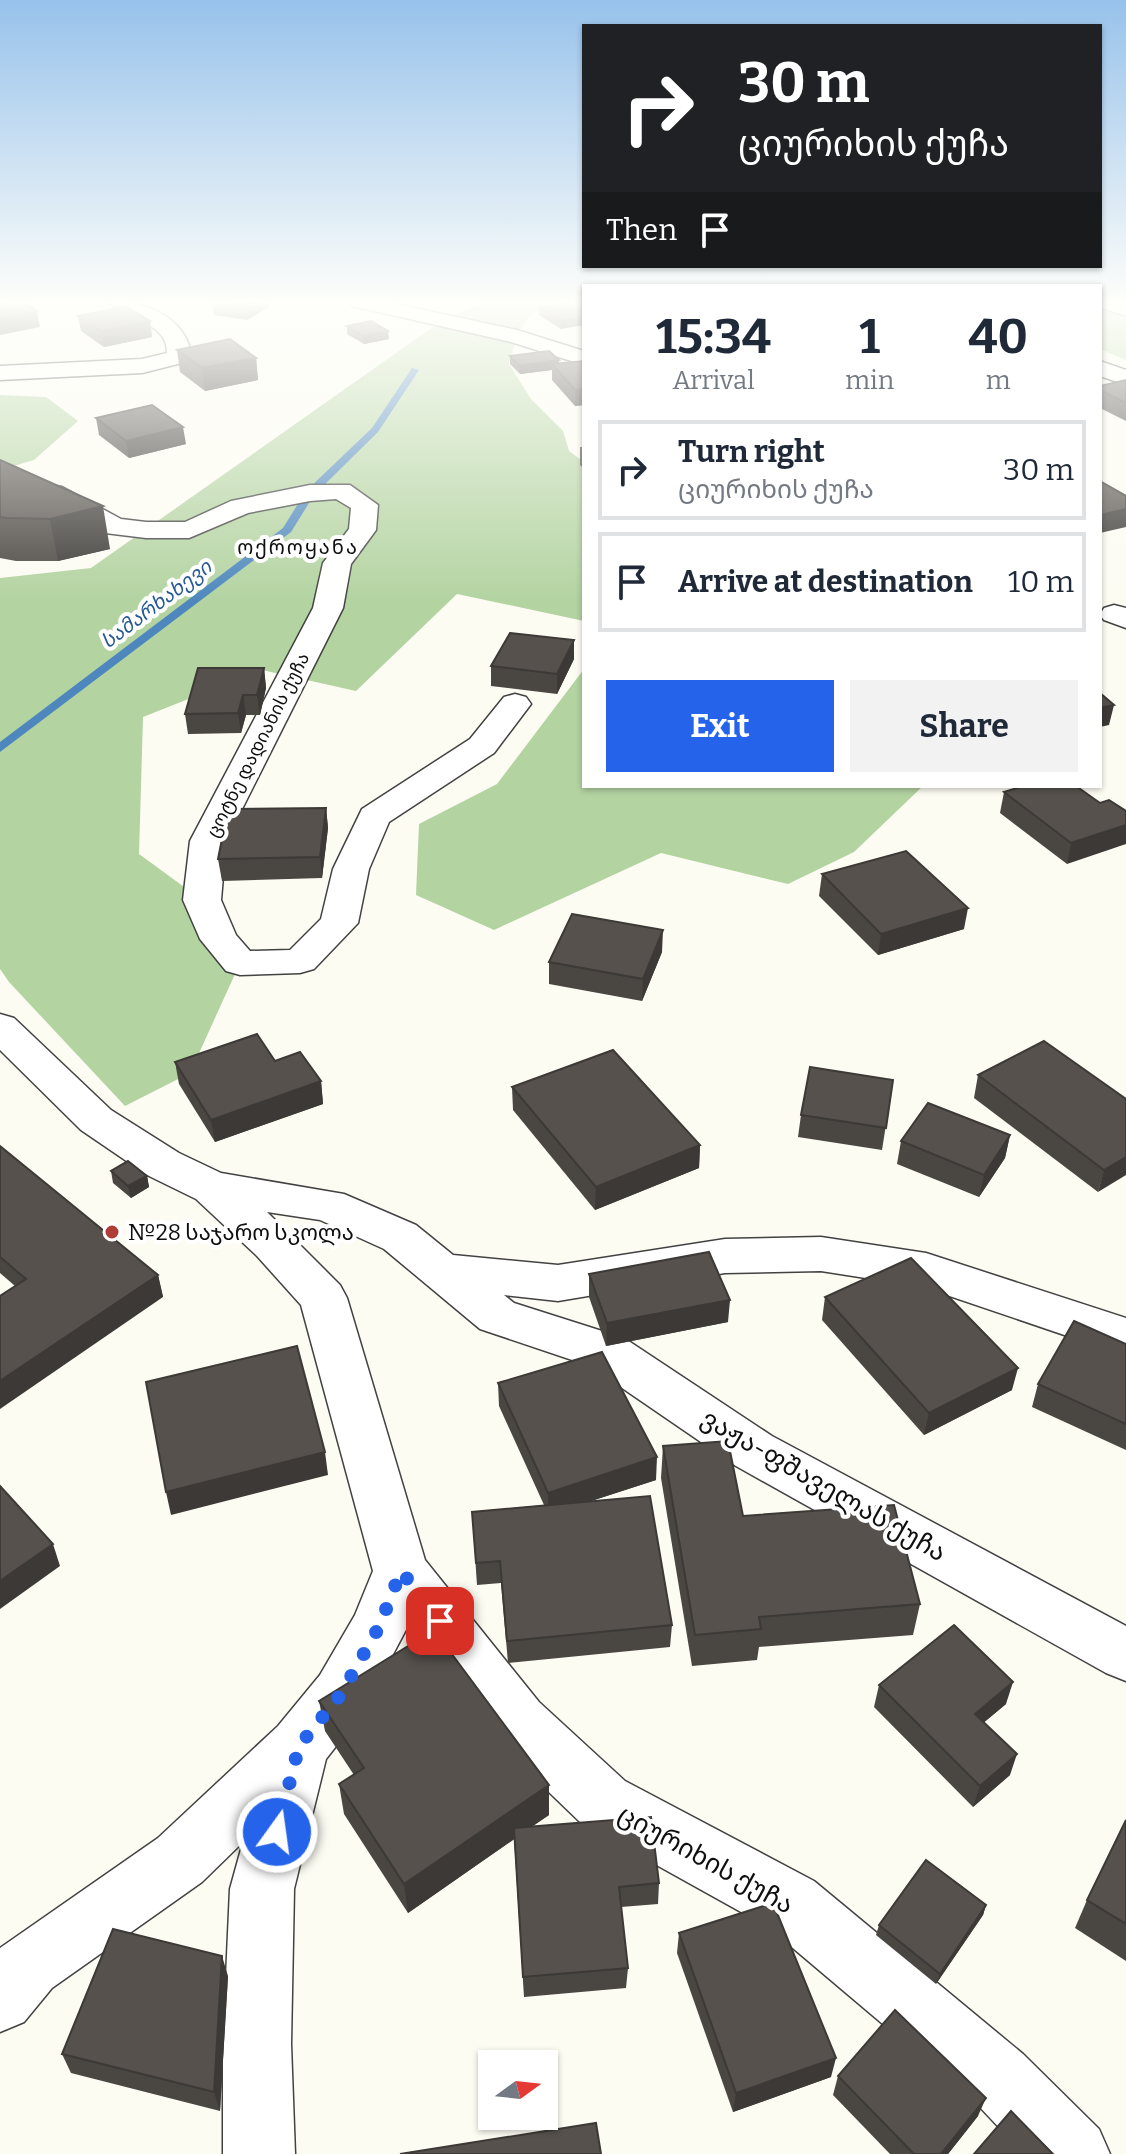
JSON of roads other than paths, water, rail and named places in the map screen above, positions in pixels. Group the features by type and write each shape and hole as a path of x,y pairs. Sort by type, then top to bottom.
{"street":[{"name":"ცოტნე დადიანის ქუჩა","path":"0,486 53,493 115,527 146,530 189,530 240,507 310,493 341,491 365,505 362,530 337,563 328,608 208,841 202,900 219,939 240,963 300,961 339,923 351,869 374,816 482,746 515,704"},
{"path":"0,1027 96,1120 163,1164 212,1188 273,1244 323,1298 401,1571 379,1627 341,1694 299,1746 180,1860 29,1965 0,1998"},
{"name":"ვაჟა-ფშაველას ქუჩა","path":"212,1188 328,1205 400,1237 497,1316 607,1352 754,1451 1126,1655"},
{"path":"441,1271 558,1283 725,1256 821,1254 926,1270 1126,1337"},
{"name":"ციურიხის ქუჩა","path":"401,1571 518,1722 603,1802 791,1904 999,2078 1074,2154"},
{"path":"259,2154 257,2044 262,1889 299,1746"}],"waterway":[{"name":"სამარხახევი","path":"0,748 287,530 310,493 375,430 393,403"}],"place":[{"name":"№28 საჯარო სკოლა","path":"112,1232"}],"district":[{"name":"ოქროყანა","path":"298,547"}]}
